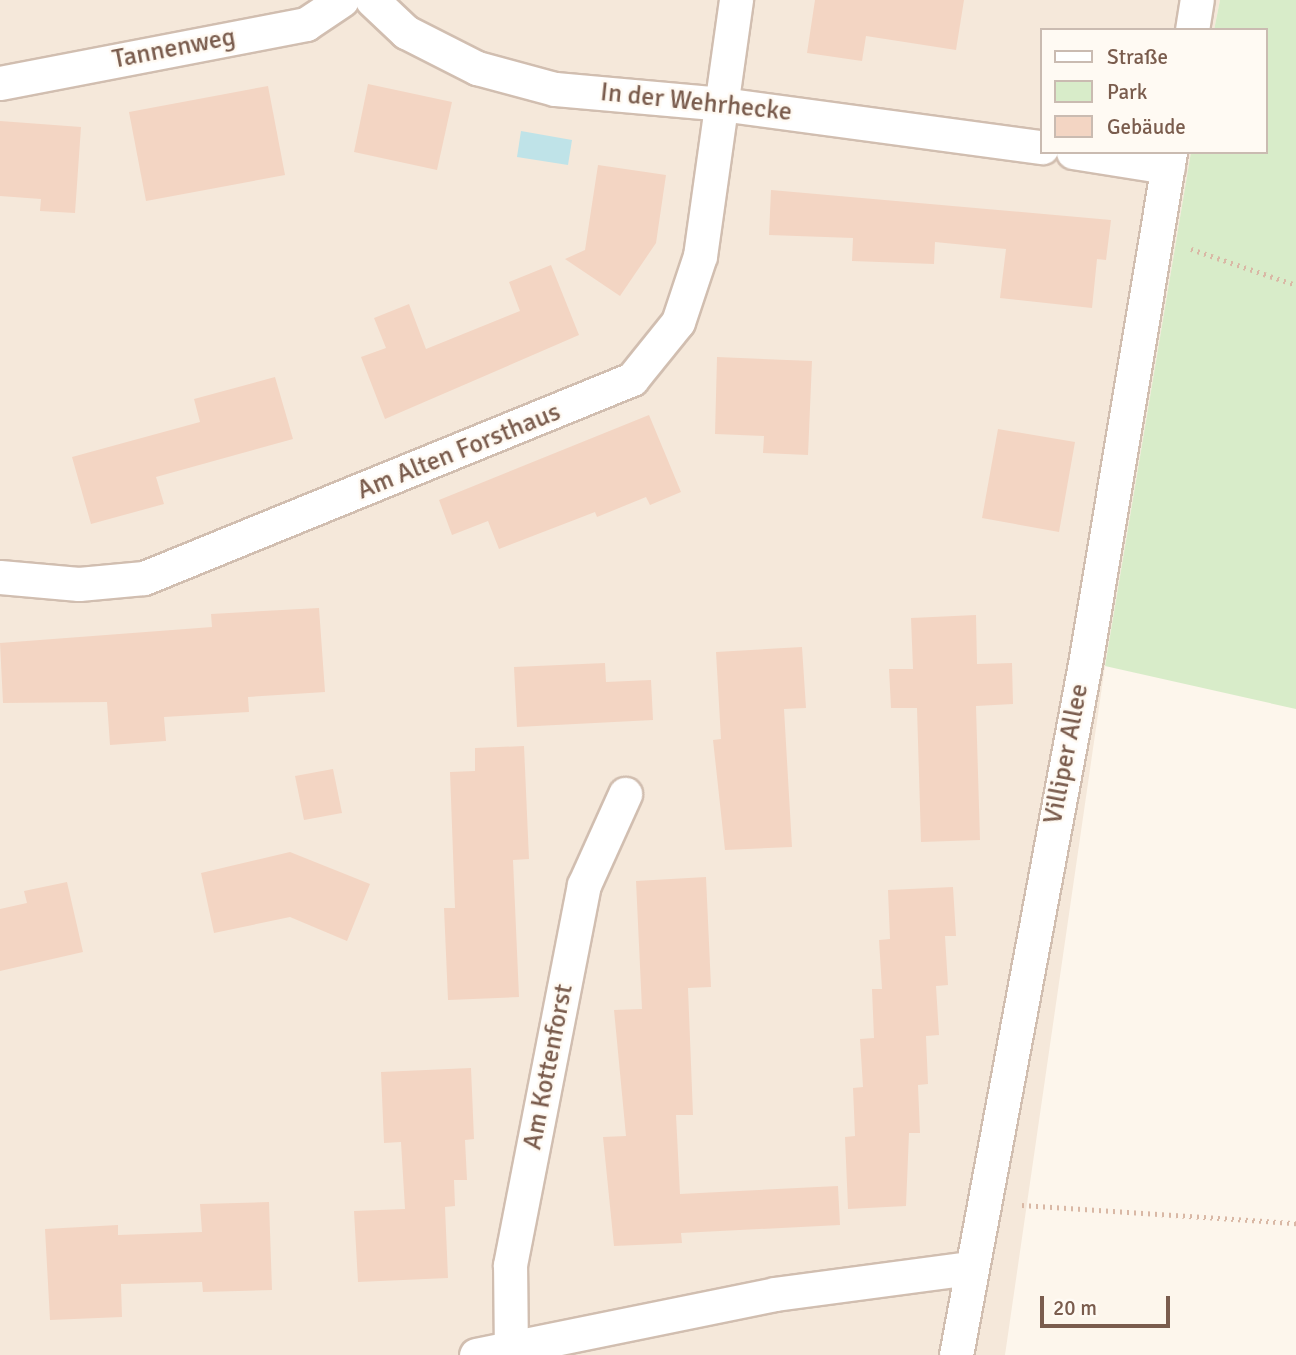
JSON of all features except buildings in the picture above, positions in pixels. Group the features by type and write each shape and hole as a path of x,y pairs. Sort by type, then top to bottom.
{"street":[{"name":"Tannenweg","path":"0,83 306,24 342,0"},
{"name":"In der Wehrhecke","path":"372,0 406,32 477,68 555,89 722,104 1040,147"},
{"name":"Am Alten Forsthaus","path":"0,577 79,584 144,578 632,379 678,322 699,256 736,0"},
{"path":"1192,28 1197,0"},
{"path":"1097,154 1169,160"},
{"name":"Villiper Allee","path":"956,1355 969,1268 1169,160"},
{"name":"Am Kottenforst","path":"511,1352 510,1265 584,885 625,794"},
{"path":"476,1355 511,1352 775,1294 969,1268"}],"path":[{"path":"1157,237 1296,285"},
{"path":"982,1205 1296,1223"}],"shaded area":[{"path":"0,0 1220,0 1214,28 1040,28 1040,154 1191,154 1105,666 1005,1355 0,1355"}],"green space":[{"path":"1220,0 1296,0 1296,709 1105,666 1191,154 1268,154 1268,28 1214,28"}],"water":[{"path":"521,131 572,140 568,165 517,157"}]}
